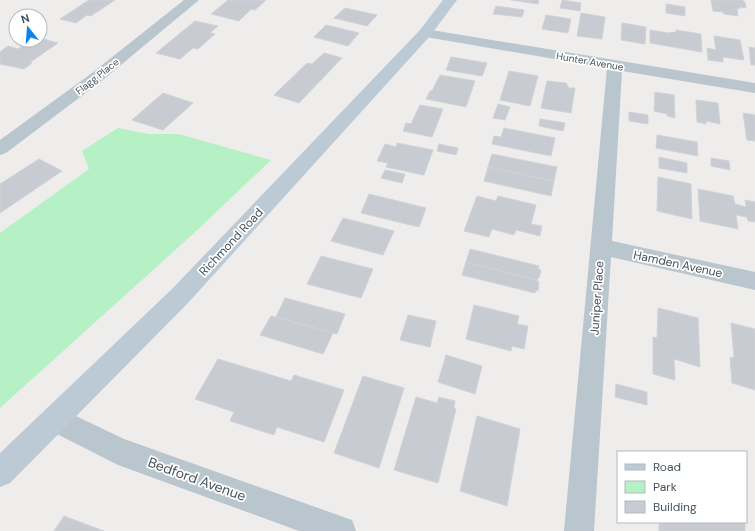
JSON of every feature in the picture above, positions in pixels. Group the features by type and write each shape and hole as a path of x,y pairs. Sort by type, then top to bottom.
{"main road":[{"name":"Richmond Road","path":"0,473 180,296 425,33 450,0"}],"street":[{"name":"Flagg Place","path":"0,149 98,76 192,0"},
{"name":"Hunter Avenue","path":"425,33 615,66 755,88"},
{"name":"Juniper Place","path":"579,531 615,66"},
{"name":"Hamden Avenue","path":"601,247 755,281"},
{"name":"Bedford Avenue","path":"55,419 118,451 341,531"}],"green space":[{"path":"118,128 149,134 179,134 271,160 193,234 0,408 0,233 89,169 82,151"}],"building":[{"path":"89,0 115,0 91,16 87,15 76,23 60,19"},
{"path":"228,0 266,0 255,10 251,9 239,21 211,14"},
{"path":"511,0 539,0 538,4"},
{"path":"562,0 581,3 580,11 560,8"},
{"path":"711,0 742,0 745,2 746,8 740,7 741,8 737,9 738,16 724,14 723,12 713,11"},
{"path":"666,4 685,7 685,16 666,13"},
{"path":"496,6 524,10 522,17 493,14"},
{"path":"345,8 377,15 367,26 334,18"},
{"path":"581,13 605,17 602,39 577,36"},
{"path":"546,15 571,19 568,33 542,29"},
{"path":"195,21 218,26 210,33 215,34 198,49 193,48 180,59 156,53"},
{"path":"622,23 646,27 645,44 621,40"},
{"path":"326,25 359,33 348,46 314,37"},
{"path":"650,30 668,33 676,32 676,30 701,34 702,52 650,43"},
{"path":"714,36 740,40 744,60 723,57 723,62 708,60 707,48 716,50"},
{"path":"48,40 58,43 29,63 32,63 24,69 0,64 0,52 8,46 8,48 48,48"},
{"path":"749,47 755,48 755,65 751,65"},
{"path":"324,53 342,58 299,103 274,95 307,63 312,64"},
{"path":"451,57 487,63 482,76 446,70"},
{"path":"509,71 538,76 530,106 500,100"},
{"path":"440,75 475,81 466,107 426,99"},
{"path":"547,81 566,83 569,88 575,88 571,113 541,108"},
{"path":"655,92 674,95 675,118 667,116 667,114 654,111"},
{"path":"163,93 193,103 163,130 132,120"},
{"path":"696,100 718,103 720,124 706,121 706,124 697,122"},
{"path":"498,104 510,107 505,120 493,118"},
{"path":"420,105 443,109 432,137 403,131 406,123 411,124"},
{"path":"629,112 648,115 648,124 629,121"},
{"path":"743,113 755,115 755,141 747,140"},
{"path":"540,119 565,123 563,131 539,126"},
{"path":"504,128 555,138 551,156 492,144 494,136 501,137"},
{"path":"657,135 697,142 698,156 656,148"},
{"path":"397,143 433,150 424,175 386,167 388,163 377,161 385,144 396,147"},
{"path":"439,144 458,148 456,155 437,151"},
{"path":"492,154 557,167 554,181 488,167"},
{"path":"659,157 687,163 687,173 659,168"},
{"path":"711,158 729,161 730,170 711,166"},
{"path":"39,159 62,171 0,213 0,184"},
{"path":"488,167 554,181 551,196 484,181"},
{"path":"385,170 405,174 402,183 381,178"},
{"path":"658,177 691,184 692,219 657,211"},
{"path":"698,189 733,196 735,204 746,207 745,200 755,202 755,222 748,221 747,217 736,215 738,229 700,221"},
{"path":"369,194 426,208 419,227 361,213"},
{"path":"477,196 496,201 498,196 536,205 531,224 542,226 540,236 516,230 514,235 492,229 489,237 464,231"},
{"path":"343,218 394,231 383,255 331,241"},
{"path":"470,249 539,266 538,269 541,270 539,278 537,280 466,262"},
{"path":"321,256 373,269 361,298 307,284"},
{"path":"466,262 537,280 539,282 538,291 536,290 535,293 462,275"},
{"path":"285,298 345,314 337,334 276,317"},
{"path":"474,305 519,316 517,324 528,326 524,349 512,346 511,351 466,339"},
{"path":"658,308 698,318 700,367 674,359 675,380 653,374 653,337 657,338"},
{"path":"408,315 436,321 430,347 400,340"},
{"path":"271,316 333,333 323,354 260,335"},
{"path":"731,323 755,329 755,390 732,383 730,357 734,358"},
{"path":"446,355 482,366 475,394 438,382"},
{"path":"218,359 291,381 294,375 344,390 324,442 277,427 274,435 230,421 234,412 195,399"},
{"path":"363,376 404,388 379,468 334,453"},
{"path":"616,384 647,392 647,405 615,397"},
{"path":"416,397 437,403 439,397 455,401 454,408 456,409 438,483 394,470"},
{"path":"477,416 520,429 507,506 460,491"},
{"path":"64,516 104,531 54,531"},
{"path":"659,523 745,523 745,531 659,531"}]}
